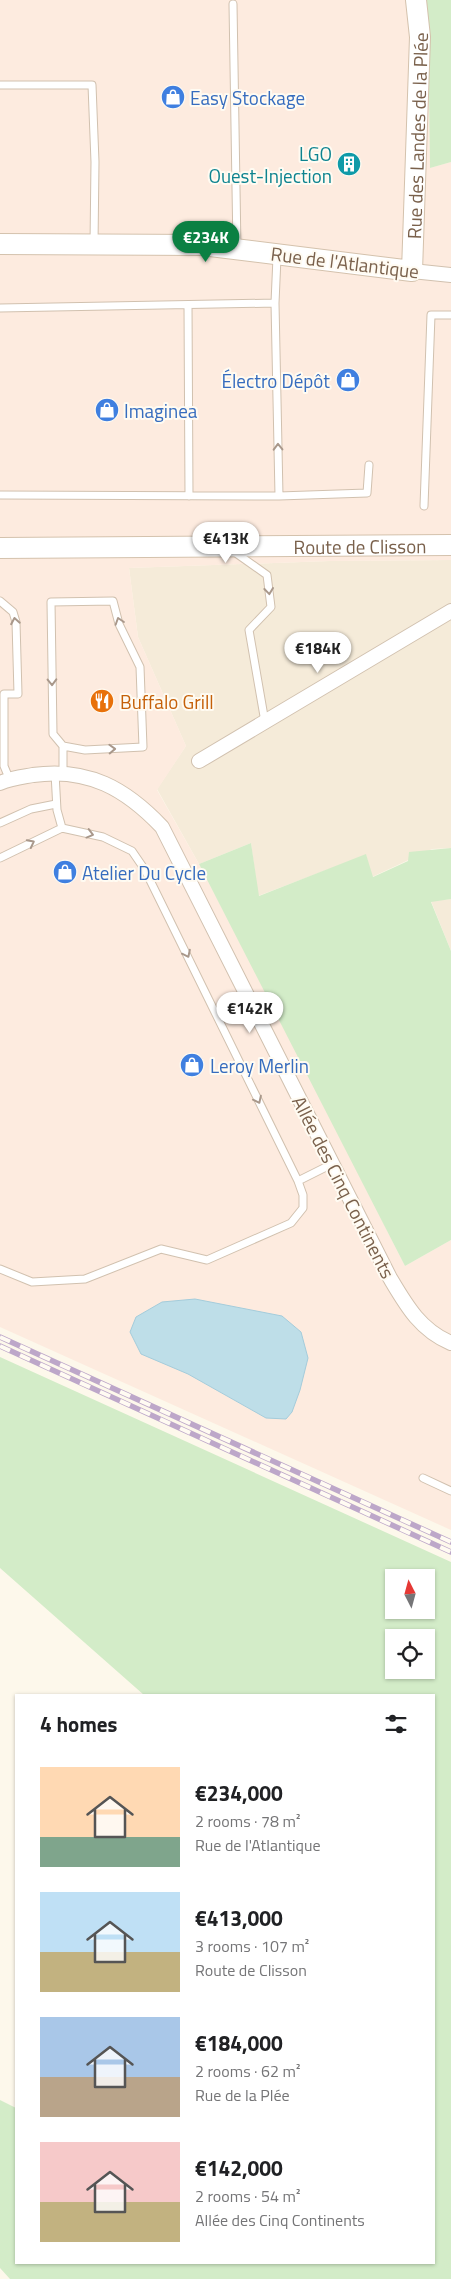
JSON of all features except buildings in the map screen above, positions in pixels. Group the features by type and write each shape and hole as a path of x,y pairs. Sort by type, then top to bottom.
{"street":[{"name":"Rue des Landes de la Plée","path":"412,271 420,37 416,0"},
{"name":"Rue de l'Atlantique","path":"0,244 202,245 451,275"},
{"name":"Route de Clisson","path":"0,548 451,545"},
{"path":"199,761 451,611"},
{"name":"Allée des Cinq Continents","path":"5,781 59,774 85,775 111,786 141,805 162,827 390,1278 410,1313 436,1336 451,1343"}],"lane":[{"path":"233,4 237,249"},
{"path":"0,85 92,85 94,244"},
{"path":"277,254 275,303 279,496"},
{"path":"0,308 275,303"},
{"path":"188,304 190,496"},
{"path":"424,506 430,315 451,315"},
{"path":"0,495 279,496 367,494 368,465"},
{"path":"226,546 267,575 271,607 249,630 265,722"},
{"path":"0,600 13,612 16,622 18,694 4,694 5,781"},
{"path":"62,828 56,804 63,746 53,734 51,602 113,601 119,624 140,667 143,747 85,750 63,746"},
{"path":"0,823 31,809 56,804"},
{"path":"0,858 62,828 103,837 132,851 145,870 298,1181 303,1195 303,1208 290,1223 206,1260 161,1250 85,1279 32,1282 0,1269"},
{"path":"298,1181 332,1164"},
{"path":"423,1478 451,1491"}],"shaded area":[{"path":"0,0 424,0 428,20 430,168 451,162 451,560 330,561 129,568 138,637 186,746 157,790 199,864 277,1013 405,1266 451,1240 451,1530 0,1327"},
{"path":"451,560 451,848 432,849 372,877 366,855 258,896 251,843 199,864 157,789 186,746 138,637 129,568 330,561"},
{"path":"451,899 451,951 431,901"}],"green space":[{"path":"424,0 451,0 451,162 430,168 428,20"},
{"path":"251,843 259,896 366,854 373,877 408,861 409,852 451,848 451,899 431,902 451,951 451,1240 405,1266 199,864"},
{"path":"0,1357 451,1562 451,2279 10,2279 0,2268 0,2100 15,2108 15,2264 435,2264 435,1694 143,1694 0,1568"}],"water":[{"path":"195,1299 282,1316 301,1332 308,1358 300,1390 292,1412 286,1419 266,1418 188,1374 141,1354 130,1332 136,1317 162,1302"}],"railway":[{"path":"0,1337 451,1542"},
{"path":"0,1346 451,1552"}],"place":[{"name":"Easy Stockage","path":"173,97"},
{"name":"LGO Ouest-Injection","path":"349,164"},
{"name":"Électro Dépôt","path":"348,380"},
{"name":"Imaginea","path":"107,410"},
{"name":"Buffalo Grill","path":"102,701"},
{"name":"Atelier Du Cycle","path":"65,872"},
{"name":"Leroy Merlin","path":"192,1065"}]}
